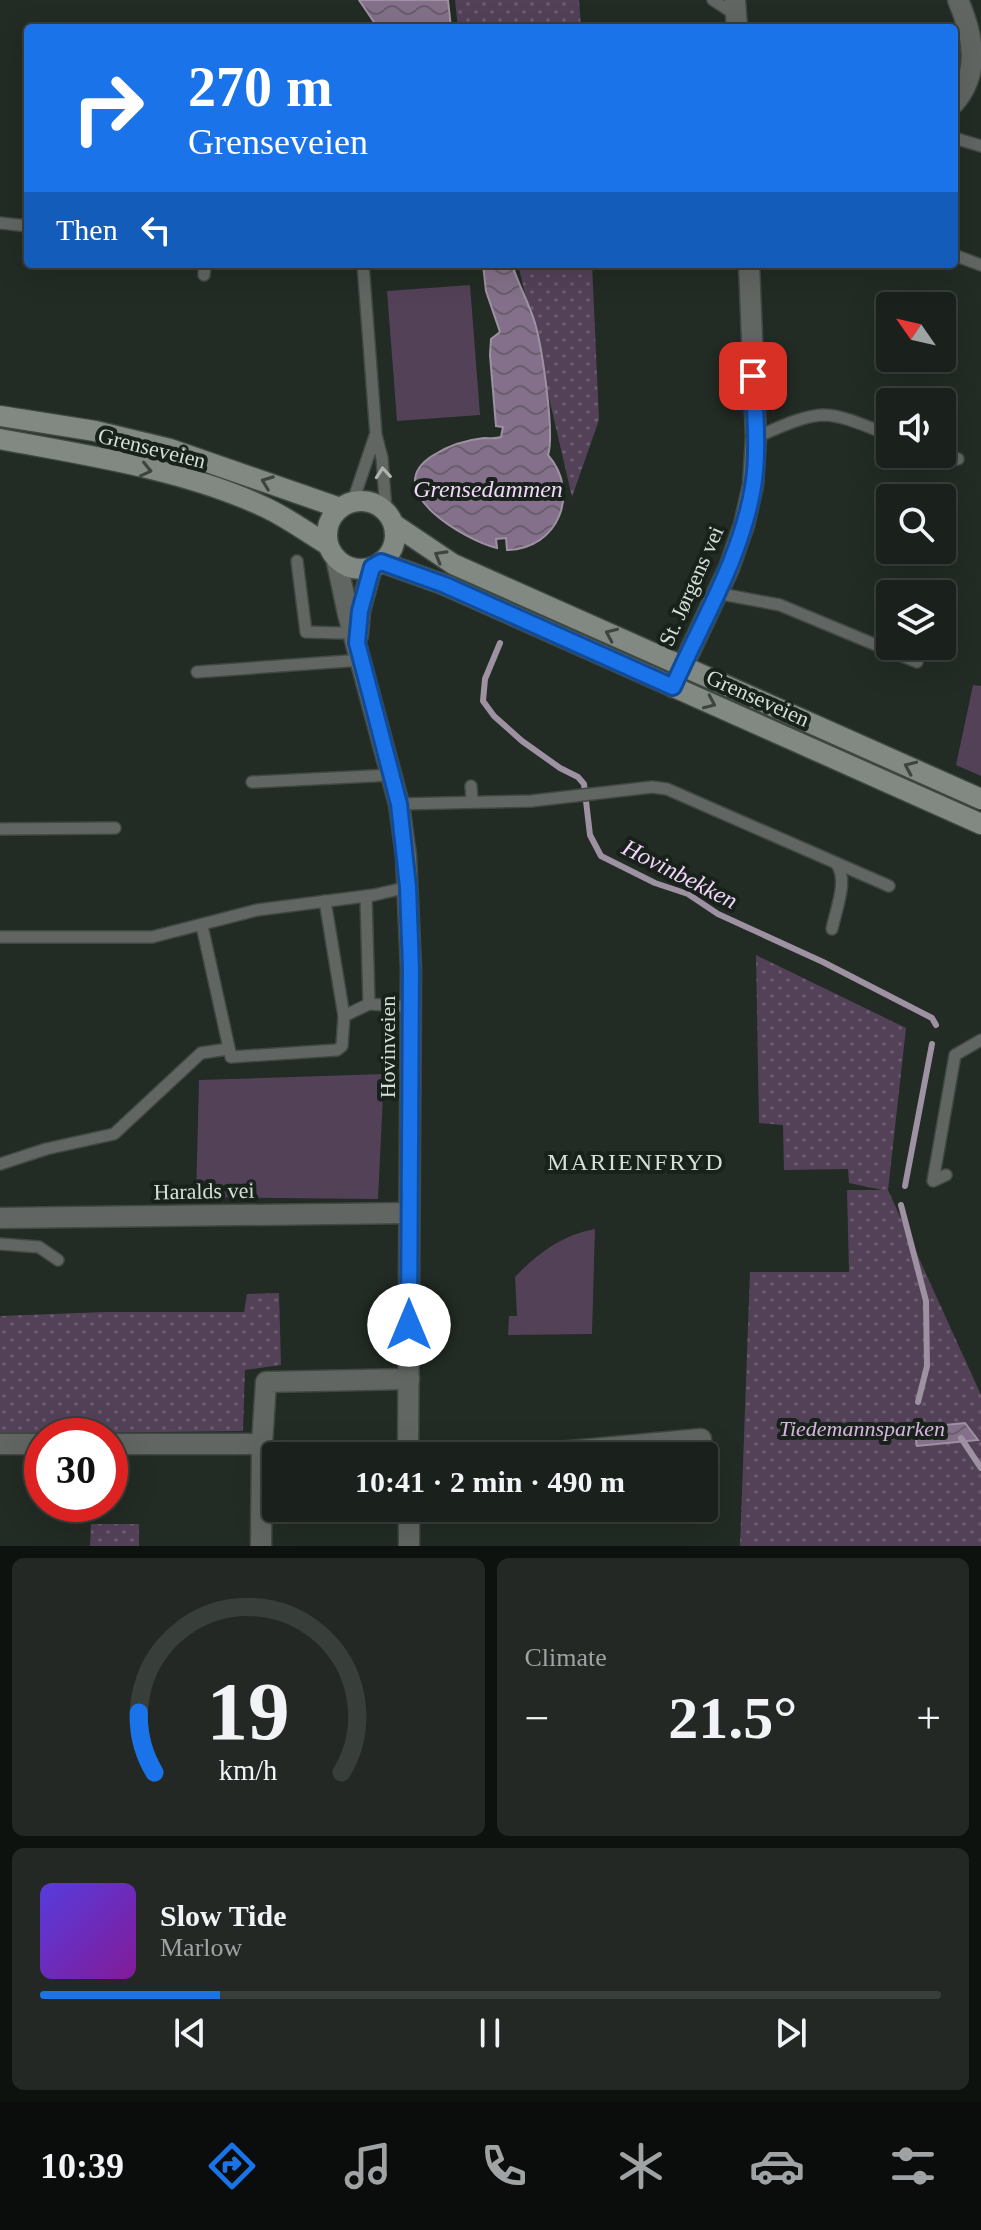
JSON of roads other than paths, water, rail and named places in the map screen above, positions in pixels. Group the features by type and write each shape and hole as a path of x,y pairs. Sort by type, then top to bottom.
{"main road":[{"name":"Grenseveien","path":"0,416 77,428 170,449 346,505"},
{"name":"Grenseveien","path":"0,438 77,428"},
{"name":"Grenseveien","path":"0,438 177,477 238,496 262,505 332,552"},
{"path":"371,502 390,518 394,546 376,565 353,568 332,552 328,526 346,505 371,502"},
{"name":"Grenseveien","path":"390,518 453,564 981,799"},
{"name":"Grenseveien","path":"376,565 445,585 981,824"}],"street":[{"path":"958,0 973,37 976,55 969,83 958,98"},
{"name":"St. Jørgens vei","path":"673,687 729,568 744,525 753,485 756,437 749,268"},
{"name":"Hovinveien","path":"332,552 354,645 399,804 408,887 411,1007 408,1442"},
{"name":"Hovinveien","path":"354,645 360,611 376,565"},
{"name":"Haralds vei","path":"0,1218 409,1213"},
{"path":"262,1442 266,1382 409,1379"},
{"path":"668,1442 701,1439"},
{"path":"0,1444 24,1444"},
{"path":"128,1444 262,1444 261,1546"},
{"path":"409,1522 409,1546"}],"lane":[{"path":"713,0 736,14"},
{"path":"958,139 981,146"},
{"path":"0,223 24,226"},
{"path":"958,256 981,265"},
{"path":"363,268 376,435 390,518"},
{"path":"756,437 803,419 823,415 876,430"},
{"path":"346,505 376,435"},
{"path":"297,561 306,632 354,645"},
{"path":"716,593 780,605 917,662"},
{"path":"197,672 354,645"},
{"path":"252,782 392,775"},
{"path":"471,786 472,800"},
{"path":"399,804 531,801 652,787 667,789 889,886"},
{"path":"0,829 115,828"},
{"path":"832,929 843,879 842,870 836,862"},
{"path":"0,937 152,937 257,910 366,896 408,887"},
{"path":"366,896 369,1004"},
{"path":"202,926 231,1057 337,1050 342,1046 344,1016 325,901"},
{"path":"344,1016 369,1004 411,1007"},
{"path":"946,1175 933,1181 955,1055 981,1040"},
{"path":"0,1164 46,1149 114,1134 201,1053 228,1049"},
{"path":"0,1244 39,1247 58,1260"}],"water":[{"path":"359,0 448,0 451,24 375,24"},
{"name":"Grensedammen","path":"483,268 514,268 538,335 547,390 548,455 558,470 563,486 559,516 551,530 525,547 507,550 506,538 496,539 497,548 449,525 421,499 415,484 418,470 438,452 470,440 501,437 503,427 496,426 490,355 491,339 500,332 486,291"},
{"path":"965,1423 978,1440 917,1446 914,1428"}],"waterway":[{"name":"Hovinbekken","path":"500,643 485,679 483,701 494,716 522,741 584,784 590,835 601,856 655,883 688,894 718,914 823,962 932,1018 936,1025"},
{"name":"Hovinbekken","path":"905,1186 932,1044"},
{"name":"Hovinbekken","path":"901,1205 926,1301 927,1366 918,1402"},
{"name":"Hovinbekken","path":"961,1438 981,1468"}],"district":[{"name":"MARIENFRYD","path":"636,1162"}],"park label":[{"name":"Tiedemannsparken","path":"862,1428"}]}
